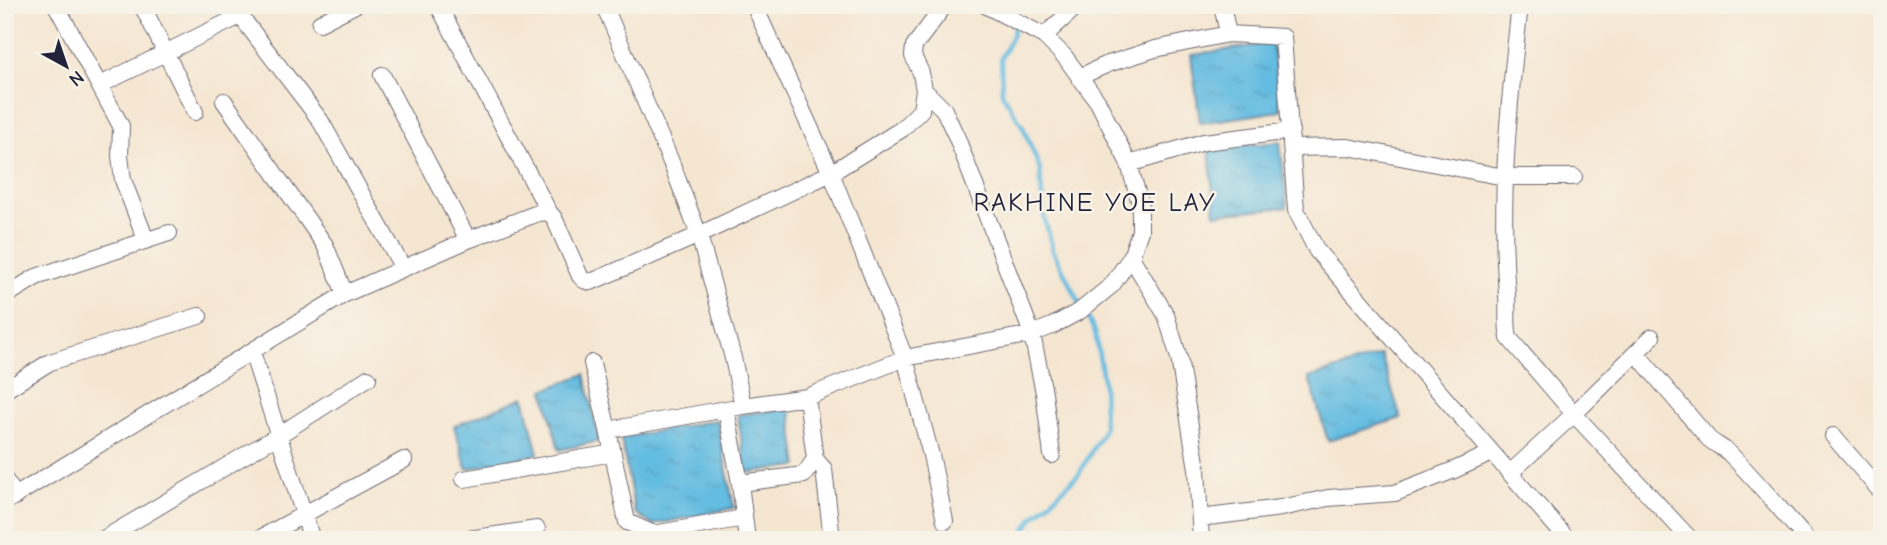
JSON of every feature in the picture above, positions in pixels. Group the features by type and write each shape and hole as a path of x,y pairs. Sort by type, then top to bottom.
{"street":[{"path":"56,5 121,126 120,156 123,180 146,240"},
{"path":"142,5 195,113"},
{"path":"320,23 355,5"},
{"path":"438,5 554,218 580,276 591,282 831,173 902,129 921,110 924,90 921,73 913,56 914,46 945,5"},
{"path":"604,5 699,234 727,335 747,540"},
{"path":"754,5 831,173 905,358 946,521"},
{"path":"608,430 807,397 905,358 1032,334 1080,312 1111,285 1131,257 1140,231 1140,204 1129,164 1098,102 1065,57 1044,36 985,5"},
{"path":"1044,36 1078,5"},
{"path":"1222,5 1228,34"},
{"path":"1520,5 1504,177 1503,218 1509,338 1574,414 1691,540"},
{"path":"100,85 166,53 236,11 320,120 403,268"},
{"path":"1079,77 1108,64 1155,49 1228,34 1283,37 1296,210 1317,251 1568,540"},
{"path":"382,75 468,240"},
{"path":"924,90 944,110 957,138 1032,334 1044,393 1052,455"},
{"path":"224,101 325,245 345,294"},
{"path":"1129,164 1204,142 1291,131"},
{"path":"1292,148 1348,147 1504,177 1574,177"},
{"path":"5,480 10,499 345,294 468,240 538,213 549,212"},
{"path":"5,296 36,277 169,233"},
{"path":"1131,257 1166,315 1179,358 1196,469 1201,540"},
{"path":"5,390 50,362 199,316"},
{"path":"1510,473 1652,337"},
{"path":"252,352 313,540"},
{"path":"1636,353 1708,438 1727,450 1807,540"},
{"path":"592,363 627,522 654,534 669,536 744,518"},
{"path":"102,540 279,435 368,378"},
{"path":"807,397 815,459 824,469 832,540"},
{"path":"1833,436 1882,493"},
{"path":"464,480 613,453"},
{"path":"1200,518 1281,508 1328,498 1395,493 1492,453"},
{"path":"740,483 804,475 815,459"},
{"path":"257,540 404,460"},
{"path":"461,540 537,529"}],"water":[{"path":"1272,43 1281,111 1200,123 1191,55"},
{"path":"1280,142 1287,207 1215,214 1209,149"},
{"path":"1381,355 1401,418 1328,441 1309,378"},
{"path":"585,374 599,441 559,450 544,390"},
{"path":"524,397 538,454 467,469 454,426"},
{"path":"790,408 798,466 746,473 738,415"},
{"path":"717,420 734,508 652,525 635,513 621,438"}],"waterway":[{"path":"1010,5 1014,16"},
{"path":"1014,24 1013,34 1001,58 1002,93 1023,127 1040,169 1043,212 1053,251 1095,332 1103,379 1104,429 1079,474 1033,518 1019,540"}],"district":[{"name":"RAKHINE YOE LAY","path":"1095,203"}]}
